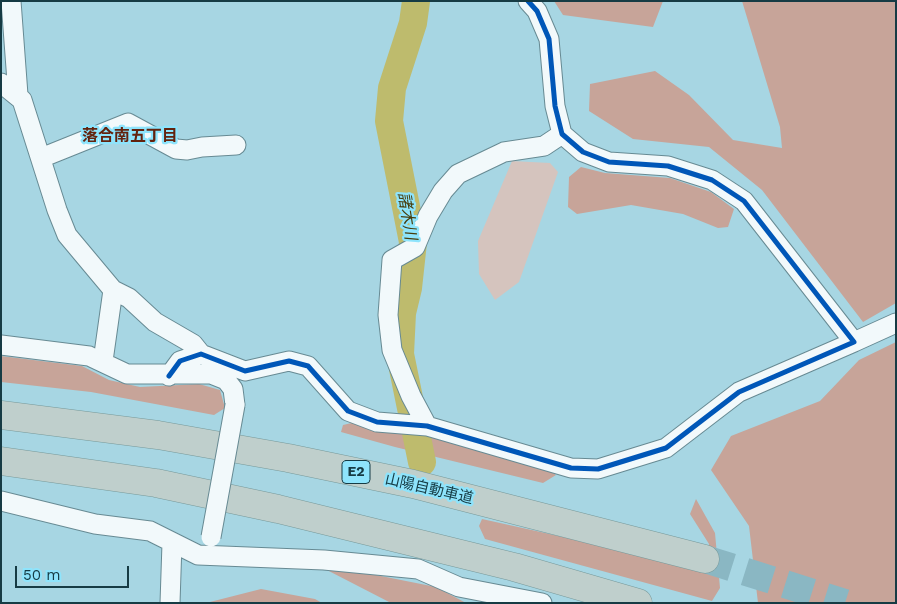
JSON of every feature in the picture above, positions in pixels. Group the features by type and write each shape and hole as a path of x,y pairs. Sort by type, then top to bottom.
{"highway":[{"name":"山陽自動車道","path":"1,415 158,435 288,458 414,484 705,559"},
{"path":"1,461 156,483 278,509 514,567 638,603"}],"street":[{"path":"11,1 18,95 41,158 56,210 67,235 113,290 129,298 155,322 193,344 201,354 245,371 289,361 308,366 348,411 377,422 427,426 571,468 598,469 666,448 739,392 896,323"},
{"path":"528,1 537,11 549,38 555,106 562,134 583,152 609,162 668,166 712,180 744,201 854,342"},
{"path":"1,83 18,95"},
{"path":"41,158 128,123 176,149 188,150 202,146 236,145"},
{"path":"427,426 411,396 392,350 388,314 392,260 415,247 428,216 443,191 458,174 504,152 544,146 562,134"},
{"path":"103,361 113,290"},
{"path":"1,345 89,356 127,374 169,376 211,374 226,380 233,389 235,405 211,537 198,555"},
{"path":"169,376 180,361 201,354"},
{"path":"1,501 95,524 150,531 198,555 324,560 418,569 459,587 542,603"},
{"path":"170,603 172,543"}],"shaded area":[{"path":"554,1 663,1 653,27 563,15"},
{"path":"742,1 896,1 896,303 863,322 762,190 709,147 633,139 589,111 590,84 655,71 689,95 733,140 782,148 780,127"},
{"path":"512,161 550,163 558,172 519,282 495,300 479,274 478,241"},
{"path":"581,167 605,173 670,178 711,192 734,209 728,227 718,228 683,214 631,205 577,214 568,207 569,177"},
{"path":"896,342 896,603 758,603 749,526 711,470 731,436 820,401 859,360"},
{"path":"1,356 82,366 109,380 140,387 199,384 220,390 225,408 214,415 91,392 1,382"},
{"path":"356,422 425,434 550,470 556,475 543,483 341,432 343,425"},
{"path":"696,499 715,533 720,588 712,601 485,539 479,526 482,519 703,568 709,544 690,514"},
{"path":"323,568 371,574 436,587 466,603 391,603"},
{"path":"261,589 315,599 322,603 206,603"}],"waterway":[{"name":"諸木川","path":"416,1 413,23 392,88 389,121 413,242 408,288 402,313 400,354 422,462"}],"tunnel":[{"path":"705,559 845,603"}],"cycle path":[{"path":"169,376 180,361 201,354 245,371 289,361 308,366 348,411 377,422 427,426 571,468 598,469 666,448 739,392 854,342 744,201 712,180 668,166 609,162 583,152 562,134 555,106 549,39 537,11 528,1"}],"district":[{"name":"落合南五丁目","path":"130,136"}]}
